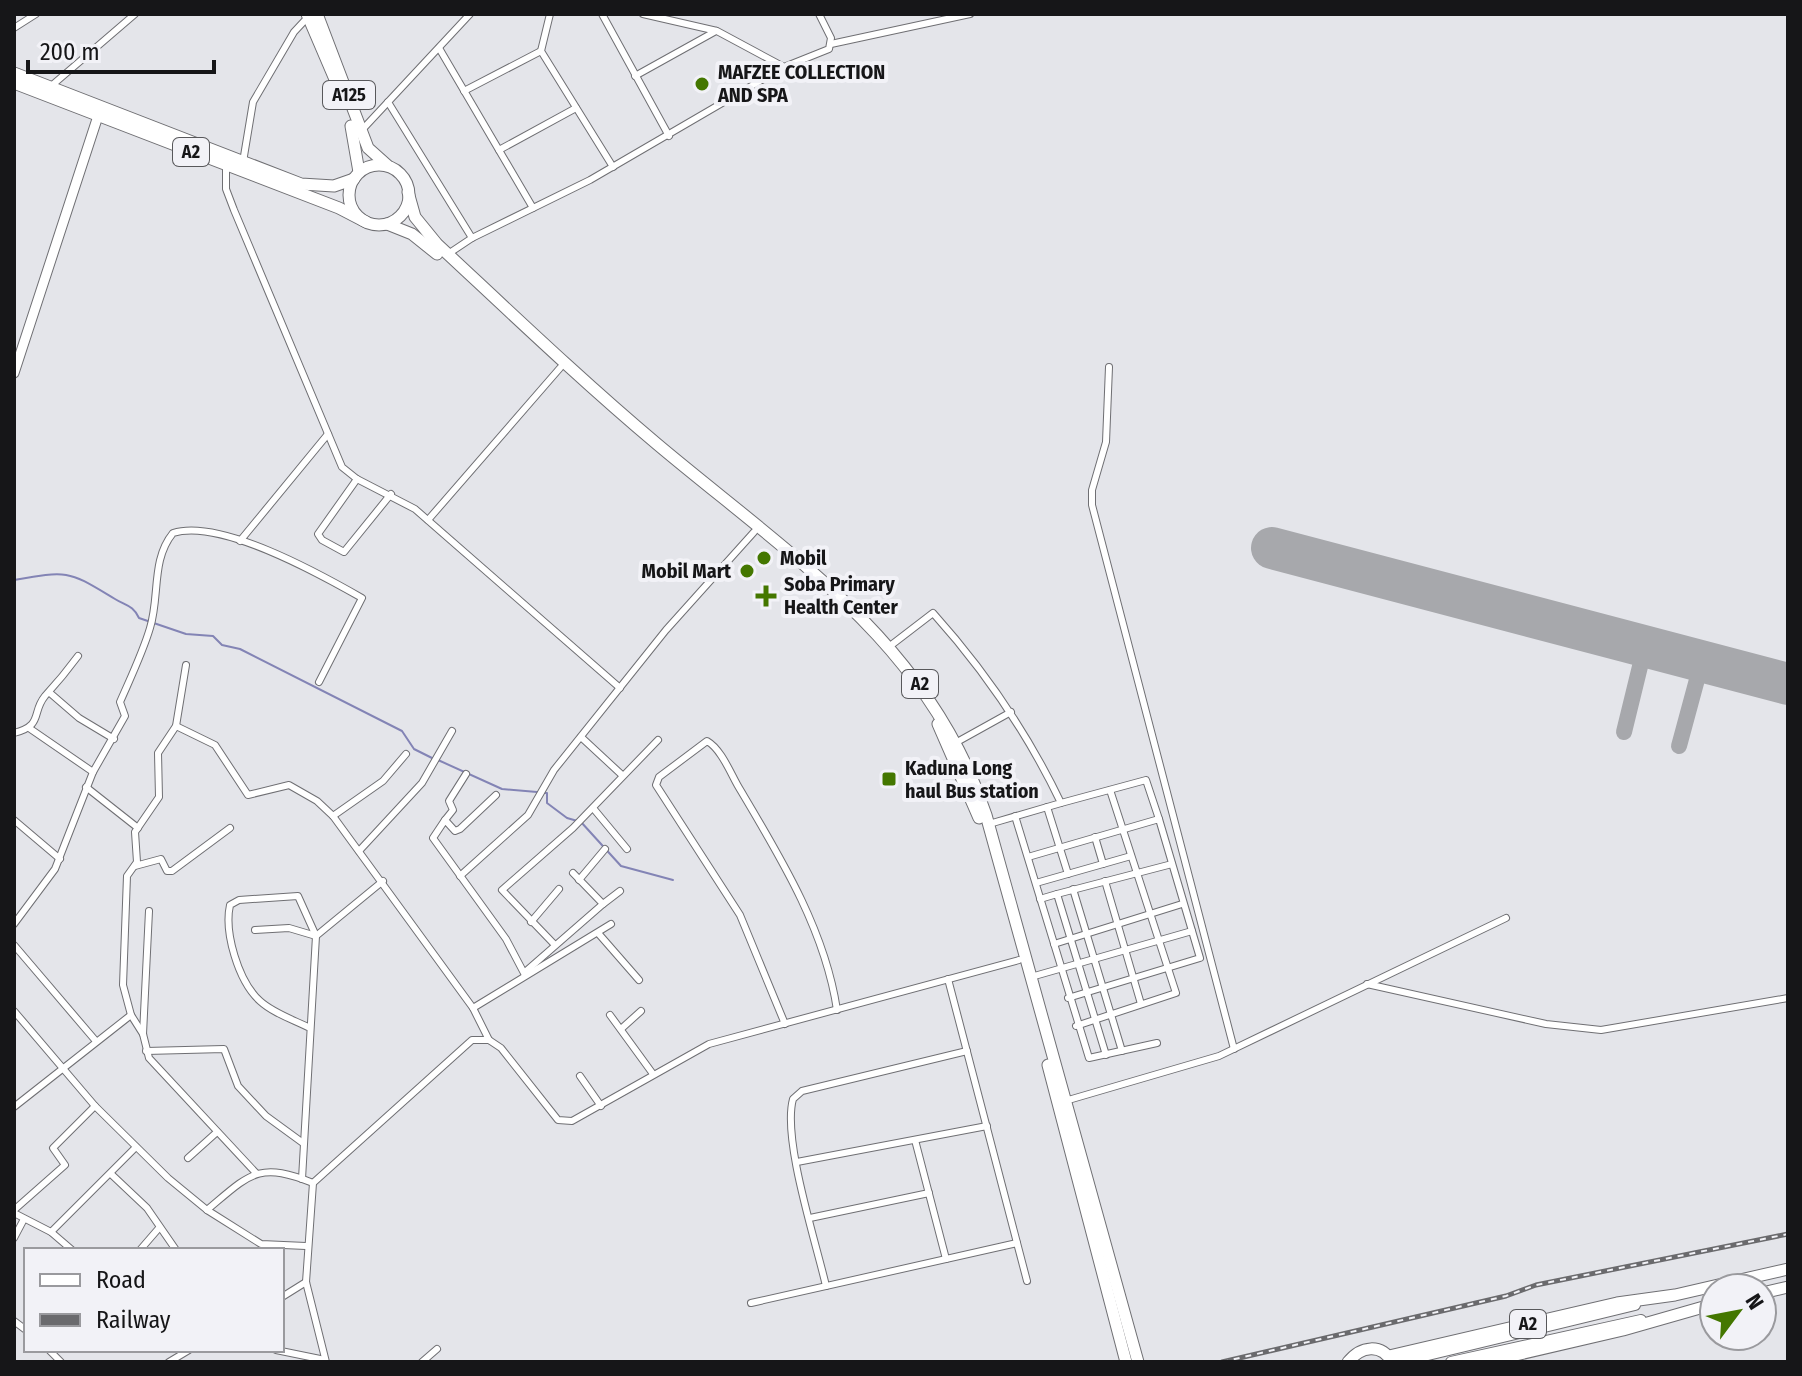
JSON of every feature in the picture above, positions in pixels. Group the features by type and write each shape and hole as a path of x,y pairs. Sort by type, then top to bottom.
{"highway":[{"name":"A125","path":"310,15 373,155 391,168"},
{"name":"A125","path":"310,15 351,124 356,175"},
{"name":"A2","path":"14,73 312,186 334,186 356,175"},
{"name":"A2","path":"14,83 366,222"},
{"path":"369,166 391,168 400,174 408,192 403,212 387,224 366,222 352,208 350,188 356,175 369,166"},
{"name":"A2","path":"408,192 420,225 448,254 627,419 845,600 890,646 931,699 957,742 989,824 1138,1362"},
{"name":"A2","path":"387,224 421,240 560,368 823,588 873,637 938,723 976,809 1126,1362"},
{"name":"A2","path":"1348,1362 1354,1354 1372,1348 1393,1360 1617,1303 1672,1296 1788,1269"},
{"path":"1672,1296 1676,1312"},
{"name":"A2","path":"1485,1362 1623,1330 1698,1307"}],"main road":[{"path":"1451,1362 1676,1312"}],"street":[{"path":"14,28 36,14"},
{"path":"50,87 135,14"},
{"path":"361,131 470,14"},
{"path":"550,14 541,51 613,167"},
{"path":"602,14 669,136"},
{"path":"643,14 717,31 784,67"},
{"path":"448,254 472,238 669,136 784,67 829,49 831,44 819,14"},
{"path":"831,44 970,14"},
{"path":"243,162 253,102 294,32 310,15"},
{"path":"635,76 717,31"},
{"path":"439,48 533,208"},
{"path":"464,91 541,51"},
{"path":"388,102 472,238"},
{"path":"499,150 576,108"},
{"path":"14,373 98,116"},
{"path":"226,165 230,199 342,467 357,479 391,494 428,520 620,688"},
{"path":"1109,367 1106,442 1092,490 1092,505 1234,1049"},
{"path":"428,520 560,368"},
{"path":"240,541 328,434"},
{"path":"357,479 318,534 322,540 344,552 391,494"},
{"path":"14,924 60,859 86,787 125,716 120,702 151,624 159,560 164,545 173,533 206,532 240,541 329,579 363,600 319,682"},
{"path":"460,876 519,825 581,737 666,630 754,532"},
{"path":"890,646 933,613 975,659 1011,712 1061,803"},
{"path":"14,733 29,728 37,720 44,698 78,656"},
{"path":"135,866 134,839 159,797 158,753 176,726 186,665"},
{"path":"50,693 79,718 114,739"},
{"path":"957,742 1011,712"},
{"path":"176,726 209,739 248,795 289,785 308,794 333,816 473,1008 489,1040 501,1048 558,1120 572,1121 709,1044 1019,960"},
{"path":"29,728 93,772"},
{"path":"359,851 402,808 452,731"},
{"path":"581,737 622,775"},
{"path":"554,944 502,890 579,822 658,740"},
{"path":"785,1024 740,915 656,785 659,777 704,742 710,742 721,757 794,883 834,986 837,1010"},
{"path":"333,816 383,781 406,754"},
{"path":"466,774 449,801 453,810 433,838 525,973"},
{"path":"989,824 1146,780 1200,958 1068,998"},
{"path":"86,787 138,828"},
{"path":"1076,1026 1176,993 1110,790"},
{"path":"445,820 457,831 496,795"},
{"path":"1047,807 1068,874"},
{"path":"593,808 627,849"},
{"path":"1015,816 1085,1049 1091,1058 1157,1043"},
{"path":"1028,857 1159,819"},
{"path":"14,820 60,859"},
{"path":"143,1034 131,1015 123,985 127,876 135,866 161,859 167,871 172,871 230,828"},
{"path":"1095,837 1103,864"},
{"path":"579,880 605,849"},
{"path":"1036,883 1131,856"},
{"path":"1040,899 1172,864"},
{"path":"1094,866 1117,924 1141,1004"},
{"path":"573,873 603,904"},
{"path":"316,936 383,881"},
{"path":"531,922 559,889"},
{"path":"1073,889 1122,1051"},
{"path":"525,973 554,944 620,891"},
{"path":"1057,894 1106,1055"},
{"path":"302,1179 316,936 298,896 239,900 230,905 227,923 250,988 263,1004 310,1028"},
{"path":"1054,944 1182,904"},
{"path":"149,911 143,1034 146,1051 155,1066 256,1173"},
{"path":"1065,1101 1234,1049 1506,918"},
{"path":"473,1008 525,973 611,924"},
{"path":"255,930 289,928 316,936"},
{"path":"1031,977 1192,931"},
{"path":"598,933 639,980"},
{"path":"14,945 95,1040"},
{"path":"948,979 1027,1281"},
{"path":"1366,984 1546,1024 1601,1030 1788,998"},
{"path":"14,1011 95,1106 207,1210 261,1244 306,1246"},
{"path":"621,1029 641,1011"},
{"path":"14,1107 95,1040 131,1015"},
{"path":"610,1015 653,1074"},
{"path":"284,1352 326,1361 306,1282 306,1246 313,1221 313,1183 472,1040 489,1040"},
{"path":"1085,1049 1102,1044"},
{"path":"146,1051 224,1049 238,1086 266,1116 304,1143"},
{"path":"826,1286 797,1162 791,1107 793,1099 802,1091 967,1051"},
{"path":"580,1076 601,1106"},
{"path":"70,1248 51,1232 14,1212 65,1165 53,1148 95,1106"},
{"path":"797,1162 987,1126"},
{"path":"188,1158 217,1132"},
{"path":"915,1140 946,1259"},
{"path":"51,1232 136,1147"},
{"path":"207,1210 256,1173 288,1173 313,1183"},
{"path":"111,1174 147,1208 174,1248"},
{"path":"810,1218 929,1193"},
{"path":"14,1238 24,1219"},
{"path":"142,1248 159,1228"},
{"path":"751,1303 1017,1243"},
{"path":"284,1296 306,1282"},
{"path":"422,1362 437,1349"}],"waterway":[{"path":"14,580 58,574 77,578 129,606 139,618 186,634 213,636 222,645 240,649 402,731 414,749 432,758"},
{"path":"438,760 502,789 537,792"},
{"path":"544,793 547,793 547,803 567,818 581,822 621,866 673,880"}],"taxiway":[{"path":"1624,732 1645,646"},
{"path":"1679,746 1702,661"}],"runway":[{"path":"1272,548 1788,684"}],"railway":[{"path":"1222,1362 1506,1296 1536,1285 1788,1234"}],"place":[{"name":"MAFZEE COLLECTION AND SPA","path":"702,84"},
{"name":"Mobil","path":"764,558"},
{"name":"Mobil Mart","path":"747,571"},
{"name":"Soba Primary Health Center","path":"766,596"},
{"name":"Kaduna Long haul Bus station","path":"889,779"}]}
